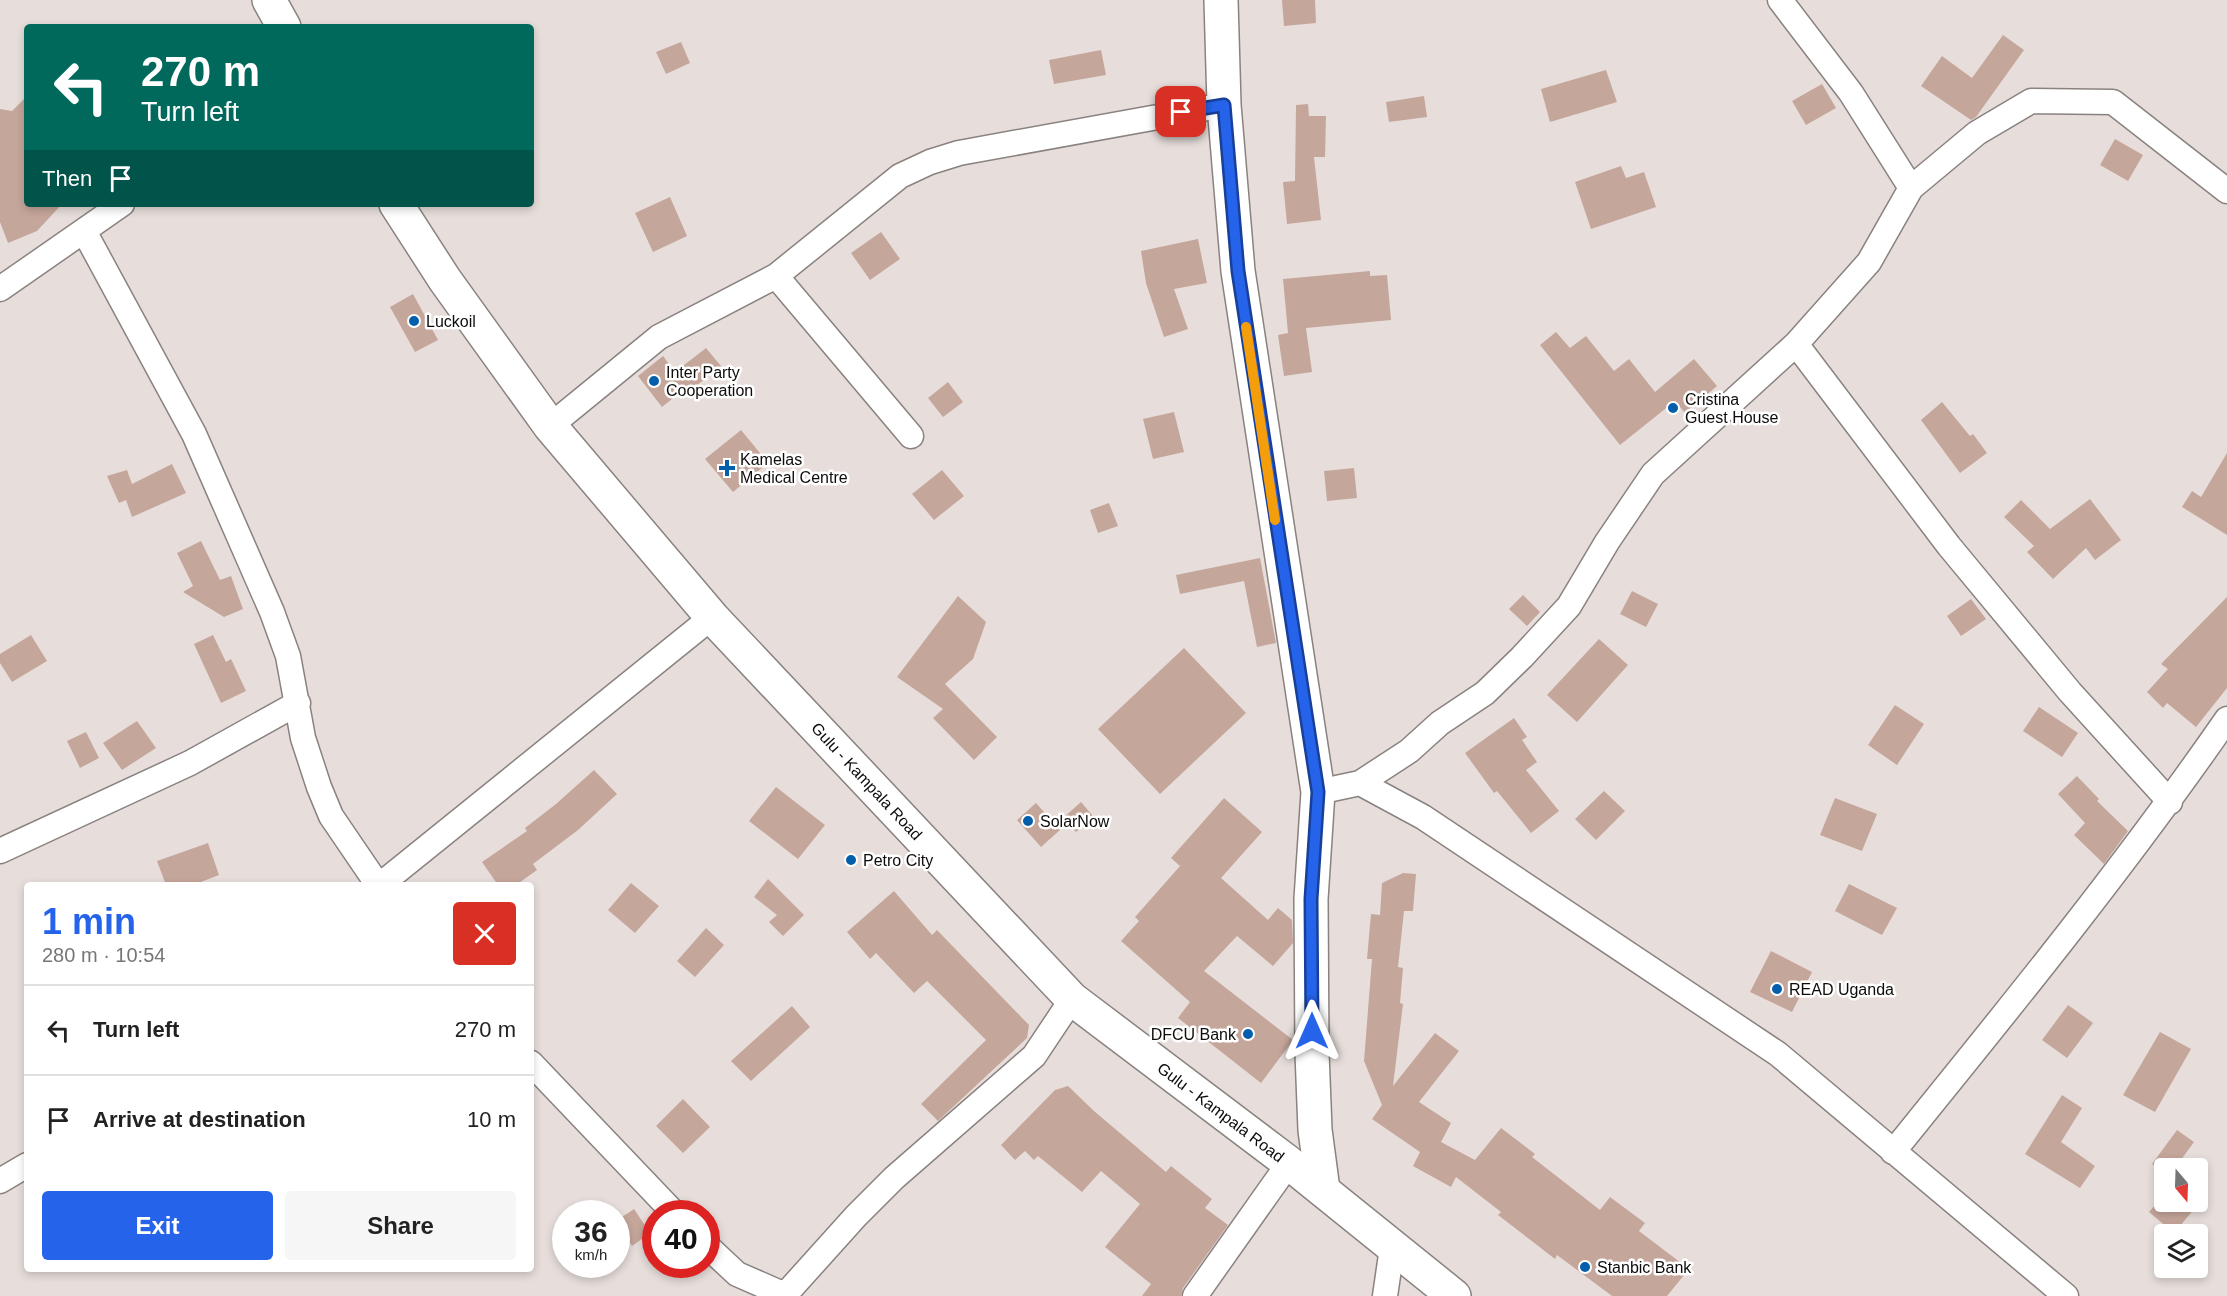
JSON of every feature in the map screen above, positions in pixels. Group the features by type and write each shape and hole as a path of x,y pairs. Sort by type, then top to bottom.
{"main road":[{"path":"269,0 282,24"},
{"path":"1221,0 1224,105 1238,271 1318,792 1311,899 1312,1030 1315,1130 1323,1190"},
{"name":"Gulu - Kampala Road","path":"398,207 445,280 550,426 712,617 1072,999 1289,1163 1454,1296"}],"street":[{"path":"1780,0 1851,93 1911,188"},
{"path":"1318,792 1360,783 1409,751 1440,723 1485,693 1522,657 1569,606 1607,542 1653,474 1796,344 1869,262 1911,188 1977,133 2031,101 2113,102 2227,190"},
{"path":"550,426 659,337 776,276 900,176 930,162 959,153 1224,105"},
{"path":"0,289 118,207"},
{"path":"84,231 194,434 272,612 288,656 303,738 331,816 377,882"},
{"path":"776,276 911,436"},
{"path":"1796,344 1949,546 2070,692 2170,802"},
{"path":"383,882 712,617"},
{"path":"0,851 190,763 298,703"},
{"path":"1893,1152 2058,948 2170,802 2227,719"},
{"path":"1360,783 1423,817 1778,1054 2066,1296"},
{"path":"720,1258 737,1274 784,1296 855,1216 894,1178 1034,1056 1072,999"},
{"path":"534,1066 662,1200"},
{"path":"1195,1296 1289,1163"},
{"path":"0,1181 24,1167"},
{"path":"1385,1296 1392,1248"}],"building":[{"path":"1282,0 1315,0 1316,23 1284,26"},
{"path":"2003,35 2024,50 1976,117 1971,120 1921,86 1942,56 1972,78"},
{"path":"681,42 690,63 666,74 656,52"},
{"path":"1101,50 1106,75 1054,84 1049,60"},
{"path":"1606,70 1617,102 1550,122 1541,89"},
{"path":"1822,84 1836,108 1806,125 1792,101"},
{"path":"1424,96 1427,117 1389,122 1386,102"},
{"path":"24,99 24,207 59,207 37,231 8,243 0,222 0,109 12,111"},
{"path":"1308,104 1309,116 1326,116 1325,157 1314,157 1321,220 1287,224 1283,182 1295,181 1296,105"},
{"path":"2115,139 2143,155 2128,181 2100,165"},
{"path":"1621,166 1626,178 1644,172 1656,207 1591,229 1575,182"},
{"path":"670,197 687,236 653,252 635,213"},
{"path":"881,232 900,259 870,280 851,253"},
{"path":"1198,239 1207,283 1174,289 1188,329 1164,337 1146,283 1141,251"},
{"path":"1370,271 1370,276 1387,275 1391,320 1306,328 1312,372 1284,376 1278,335 1288,333 1283,279"},
{"path":"413,294 438,340 415,352 390,307"},
{"path":"1556,332 1570,348 1586,336 1614,371 1629,359 1655,392 1694,359 1717,386 1685,413 1675,401 1620,445 1540,345"},
{"path":"706,348 721,366 690,391 687,387 662,407 638,376 663,356 675,372"},
{"path":"948,382 963,402 943,417 928,398"},
{"path":"1942,402 1970,436 1973,434 1987,453 1960,473 1921,420"},
{"path":"1174,412 1184,452 1153,459 1143,419"},
{"path":"741,430 768,463 733,492 705,459"},
{"path":"2227,453 2227,535 2182,507 2192,491 2201,497"},
{"path":"172,464 186,493 132,517 126,500 119,503 107,476 127,470 132,484"},
{"path":"1354,468 1357,498 1327,501 1324,471"},
{"path":"942,470 964,496 934,520 912,494"},
{"path":"2090,499 2121,540 2095,560 2086,548 2053,579 2027,552 2034,546 2004,517 2021,500 2050,529"},
{"path":"1109,503 1118,526 1098,533 1090,510"},
{"path":"201,541 220,580 231,576 243,609 224,617 183,592 193,586 177,553"},
{"path":"1260,558 1276,643 1257,647 1244,581 1180,594 1176,575"},
{"path":"1632,591 1658,604 1646,627 1620,614"},
{"path":"1523,595 1540,612 1527,626 1509,609"},
{"path":"958,596 986,622 973,659 945,684 997,737 974,760 933,718 943,709 897,677"},
{"path":"2227,597 2227,688 2196,727 2167,703 2163,708 2147,692 2168,669 2161,664"},
{"path":"1971,599 1986,619 1961,636 1947,616"},
{"path":"31,635 47,661 12,682 0,663 0,654"},
{"path":"213,635 226,662 231,659 246,691 221,703 194,644"},
{"path":"1599,639 1628,665 1577,722 1547,695"},
{"path":"1184,648 1246,713 1160,794 1098,729"},
{"path":"1895,705 1924,724 1897,765 1868,745"},
{"path":"2039,707 2078,733 2062,757 2023,731"},
{"path":"1514,718 1527,737 1522,740 1537,762 1526,770 1559,811 1531,833 1497,791 1494,793 1465,753"},
{"path":"137,721 156,748 122,770 103,743"},
{"path":"86,732 99,758 80,768 67,741"},
{"path":"594,770 617,794 578,830 533,864 537,870 520,882 496,882 482,862 527,831 525,828"},
{"path":"2077,776 2099,799 2097,801 2128,831 2104,864 2074,835 2085,823 2058,794"},
{"path":"776,787 825,825 798,859 749,821"},
{"path":"1604,791 1625,811 1596,840 1575,819"},
{"path":"1224,798 1262,832 1221,878 1268,920 1278,908 1292,920 1293,943 1273,966 1237,936 1204,971 1293,1040 1261,1083 1178,1018 1190,1002 1121,941 1139,921 1135,917 1180,866 1171,858"},
{"path":"1835,798 1877,814 1862,851 1820,835"},
{"path":"1081,802 1093,816 1076,832 1063,818"},
{"path":"1036,803 1060,830 1041,847 1017,820"},
{"path":"208,843 219,875 201,882 165,882 157,861"},
{"path":"1403,873 1416,874 1413,911 1404,911 1398,967 1403,968 1400,1003 1403,1004 1393,1086 1435,1033 1459,1051 1419,1102 1451,1123 1441,1142 1475,1160 1501,1128 1535,1154 1532,1157 1600,1210 1610,1197 1645,1223 1639,1231 1689,1269 1667,1296 1612,1296 1557,1255 1555,1259 1498,1215 1501,1212 1456,1177 1451,1187 1413,1166 1420,1152 1372,1119 1382,1105 1364,1061 1372,959 1367,959 1371,914 1380,915 1382,883"},
{"path":"768,879 804,915 783,936 769,922 777,915 754,897"},
{"path":"631,883 659,906 635,933 608,910"},
{"path":"1849,884 1897,908 1882,935 1835,911"},
{"path":"894,891 932,935 937,930 1029,1025 1027,1038 938,1121 921,1104 986,1040 927,981 914,993 876,953 870,959 847,932"},
{"path":"706,928 724,945 695,977 677,961"},
{"path":"1771,951 1812,972 1792,1012 1750,992"},
{"path":"2068,1005 2093,1023 2067,1058 2042,1040"},
{"path":"792,1006 810,1027 751,1081 731,1061"},
{"path":"2160,1032 2191,1049 2155,1112 2123,1095"},
{"path":"1068,1086 1166,1172 1171,1166 1212,1199 1205,1208 1228,1225 1183,1288 1181,1296 1142,1296 1151,1284 1105,1247 1140,1204 1101,1171 1082,1192 1038,1156 1034,1160 1025,1151 1015,1160 1001,1145 1055,1090"},
{"path":"2062,1095 2082,1108 2061,1142 2095,1166 2080,1188 2025,1154"},
{"path":"683,1099 710,1127 683,1153 656,1126"},
{"path":"2177,1130 2194,1142 2182,1158 2156,1158"},
{"path":"2154,1206 2154,1212 2192,1212 2182,1224 2163,1224 2149,1212"},
{"path":"634,1209 642,1221 642,1239 632,1246 630,1243 630,1212"}],"slow traffic":[{"path":"1246,327 1275,520"}],"place":[{"name":"Luckoil","path":"414,321"},
{"name":"Inter Party Cooperation","path":"654,381"},
{"name":"Cristina Guest House","path":"1673,408"},
{"name":"Kamelas Medical Centre","path":"727,468"},
{"name":"SolarNow","path":"1028,821"},
{"name":"Petro City","path":"851,860"},
{"name":"READ Uganda","path":"1777,989"},
{"name":"DFCU Bank","path":"1248,1034"},
{"name":"Stanbic Bank","path":"1585,1267"}],"route":[{"path":"1181,112 1224,105 1238,271 1274,518 1318,792 1311,899 1312,1031"}]}
